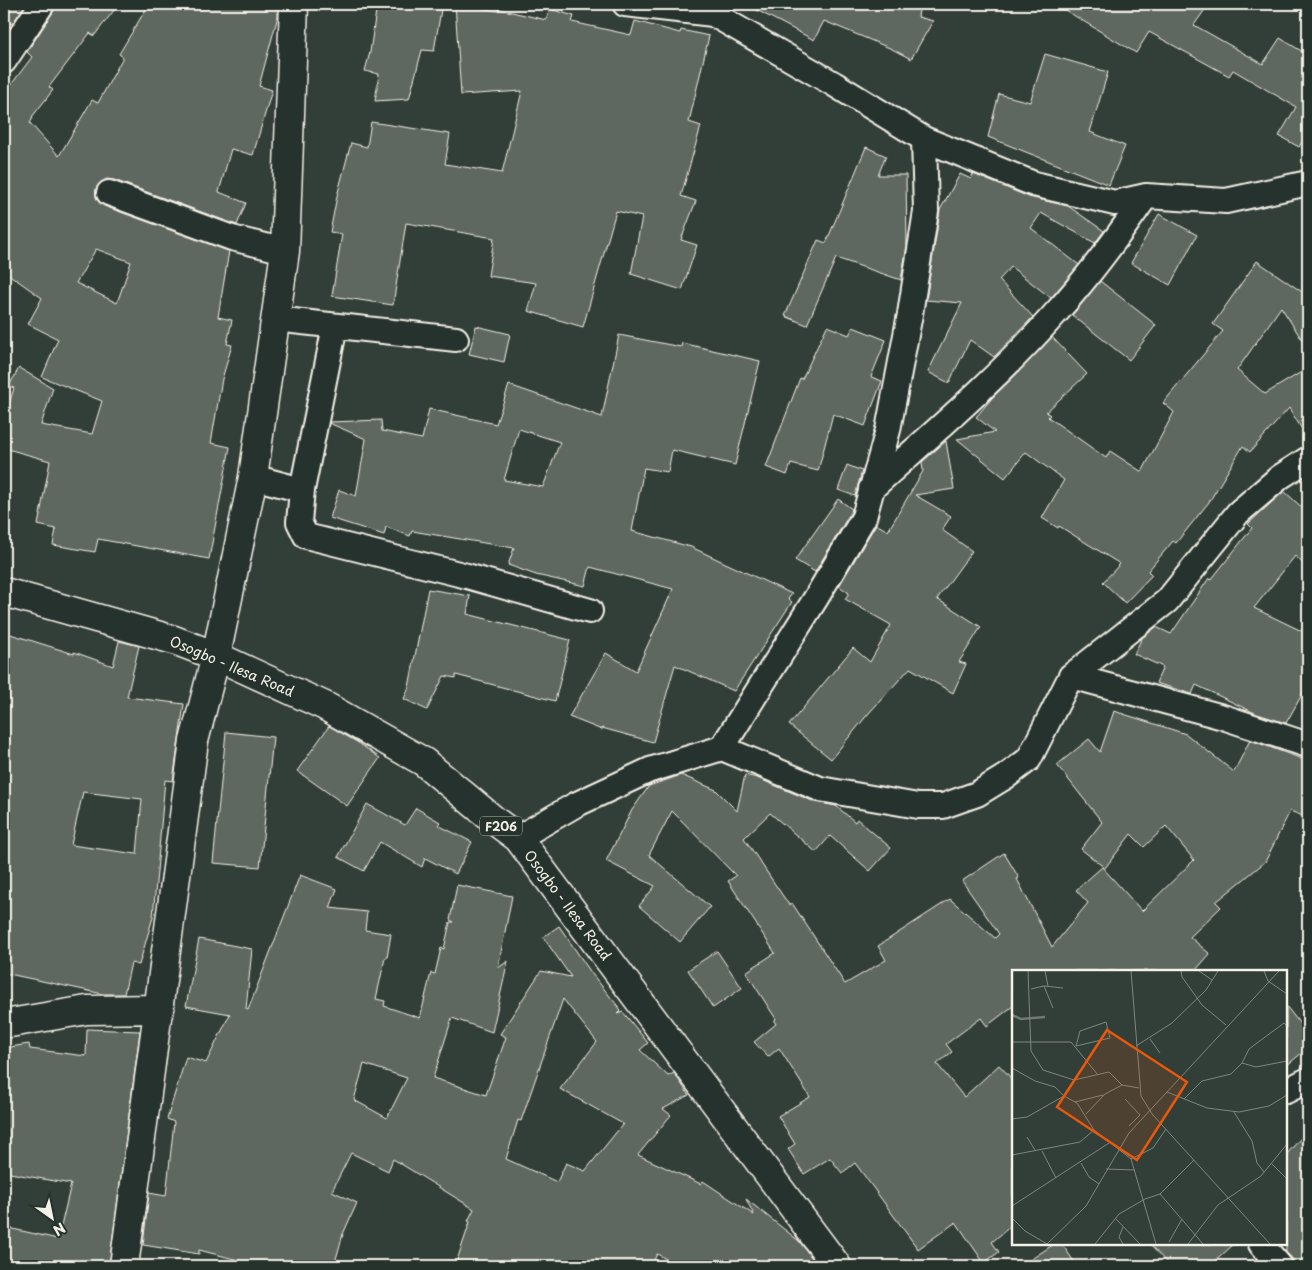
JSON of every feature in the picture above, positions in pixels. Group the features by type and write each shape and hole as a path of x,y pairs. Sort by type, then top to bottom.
{"main road":[{"path":"124,1266 160,1009 194,741 216,656 254,477 285,251 294,4"},
{"name":"Osogbo - Ilesa Road","path":"4,592 174,640 216,656 325,706 424,762 518,838 837,1266"},
{"path":"4,1024 88,1010 160,1009"}],"street":[{"path":"4,61 42,4"},
{"path":"625,4 714,9 924,139 1034,184 1115,203 1146,196 1226,201 1308,182"},
{"path":"722,748 816,598 864,517 888,430 910,314 926,211 924,139"},
{"path":"109,192 232,238 285,251"},
{"path":"871,490 980,390 1053,317 1106,253 1146,196"},
{"path":"275,320 456,339"},
{"path":"334,326 302,490 299,522 306,536 467,576 590,611"},
{"path":"518,838 575,806 650,770 722,748 820,788 918,806 943,806 977,794 1008,775 1029,759 1071,676 1167,601 1238,513 1280,477 1308,459"},
{"path":"254,477 302,490"},
{"path":"1071,676 1223,717 1308,745"},
{"path":"1287,1090 1308,1080"},
{"path":"1262,1245 1280,1266"}],"building":[{"path":"4,4 26,4 12,24 4,18"},
{"path":"56,4 119,4 94,36 90,33 49,87 53,90 32,117 30,123 59,156 92,100 98,103 123,57 119,54 149,4 278,4 278,16 259,86 272,90 253,155 231,149 219,192 246,203 237,225 114,180 107,179 101,182 96,189 98,201 104,206 229,251 218,317 232,320 227,344 232,345 222,379 211,443 230,447 209,559 98,539 95,552 53,545 56,529 38,525 50,461 4,448 4,420 14,388 9,386 19,368 53,388 41,425 92,434 102,401 42,377 58,339 28,324 42,298 4,271 4,94 32,57 27,52 53,12","holes":["96,249 131,262 117,303 76,283"]},
{"path":"377,4 442,4 434,51 422,50 409,99 375,101 379,74 365,71 370,52"},
{"path":"455,4 498,11 499,9 546,20 550,9 574,16 572,22 631,35 635,21 680,33 681,30 709,36 689,122 701,126 681,196 696,201 681,240 697,245 682,290 631,274 642,217 616,211 583,327 528,311 536,283 488,276 494,238 406,223 393,305 332,296 342,234 330,232 337,196 351,143 367,147 371,122 450,134 445,164 502,173 522,91 461,95"},
{"path":"745,4 920,4 918,17 933,21 911,59 892,49 824,21 814,40"},
{"path":"1055,4 1209,4 1194,25 1263,64 1280,38 1308,55 1308,132 1299,147 1279,136 1296,107 1233,70 1229,76 1149,32 1136,53"},
{"path":"1045,54 1108,72 1090,132 1125,146 1109,185 988,137 999,94 1030,102"},
{"path":"866,147 886,156 878,175 906,175 907,246 901,280 836,258 807,325 785,316 818,240 826,243"},
{"path":"960,174 971,179 973,174 1029,197 1068,206 1104,231 1095,243 1041,213 1031,228 1079,265 1051,298 1011,267 999,280 1033,317 994,357 970,340 949,383 928,372 962,303 926,300 940,210"},
{"path":"1159,214 1197,235 1170,285 1131,263"},
{"path":"1257,261 1308,296 1308,349 1281,307 1237,370 1265,394 1308,368 1308,439 1289,408 1250,452 1243,446 1209,502 1176,543 1173,541 1148,571 1152,575 1125,603 1103,582 1120,564 1059,526 1058,528 1042,518 1064,480 1026,452 1005,478 957,439 995,432 976,417 1052,337 1087,374 1046,412 1050,415 1048,417 1106,458 1110,451 1142,472 1174,412 1163,403 1223,331 1213,324"},
{"path":"1100,281 1156,325 1129,360 1072,315"},
{"path":"476,326 510,334 504,362 469,354"},
{"path":"827,326 849,335 853,327 886,340 871,377 882,381 865,426 833,414 818,471 791,464 787,475 766,467 800,378 802,379"},
{"path":"619,335 681,347 682,343 760,361 735,465 672,450 668,472 644,468 632,531 691,547 792,594 788,599 792,602 734,691 675,665 653,742 602,728 602,730 569,717 606,653 636,671 673,589 590,567 585,586 536,575 508,565 514,548 412,531 410,536 386,527 384,535 330,518 339,490 356,496 366,439 330,422 381,420 382,431 422,439 429,409 496,424 509,385 602,417","holes":["519,429 560,442 543,487 504,480"]},
{"path":"946,441 954,489 915,495 951,516 942,530 972,551 937,599 981,627 959,662 966,664 953,693 910,668 831,759 789,725 853,648 870,662 891,625 845,599 849,593 839,586 876,524 888,531 923,471 922,462"},
{"path":"847,465 862,471 855,496 838,490"},
{"path":"1284,491 1308,513 1308,568 1295,556 1254,608 1308,634 1308,684 1286,723 1257,714 1196,685 1192,694 1156,683 1163,667 1134,654 1142,638 1156,627 1171,634 1209,578 1211,580 1252,528 1248,524"},
{"path":"838,499 852,509 815,572 795,560"},
{"path":"428,589 470,596 467,614 570,640 555,701 456,675 456,678 444,676 427,710 404,699 409,687"},
{"path":"4,632 74,654 74,652 113,666 119,641 139,646 127,697 184,704 173,781 165,780 153,917 139,965 131,963 124,994 103,994 4,973","holes":["83,792 142,799 137,854 71,845"]},
{"path":"1114,711 1186,734 1234,772 1250,740 1308,761 1308,818 1290,811 1265,862 1216,902 1221,907 1190,937 1210,954 1196,970 1012,970 1012,1007 987,1026 981,1018 946,1044 952,1052 937,1064 964,1097 999,1065 1012,1079 1012,1225 992,1242 999,1252 984,1263 956,1222 918,1249 855,1163 842,1173 830,1158 804,1174 788,1149 795,1144 778,1116 810,1097 779,1048 768,1057 754,1042 776,1024 774,1021 776,1019 746,972 775,953 728,881 736,876 672,811 649,855 710,907 680,942 639,906 655,886 606,861 632,810 649,786 681,775 716,790 737,811 745,775 757,778 815,802 836,806 855,822 857,819 891,848 870,871 830,836 816,852 770,813 744,838 789,905 792,903 845,984 886,960 878,946 950,899 995,938 999,934 962,881 1004,853 1019,878 1017,879 1052,947 1088,903 1076,890 1102,867 1142,911 1194,860 1166,826 1144,847 1131,834 1105,868 1081,849 1102,822 1057,765 1089,739 1100,752"},
{"path":"329,726 380,758 347,806 297,771"},
{"path":"226,732 273,737 260,867 213,863"},
{"path":"367,804 405,825 416,808 440,822 438,825 472,842 456,874 425,858 422,867 380,842 364,871 338,857"},
{"path":"300,875 337,889 330,908 367,912 365,930 391,934 376,999 385,1001 384,1006 420,1018 431,973 435,974 441,948 444,949 450,922 454,922 450,920 457,885 512,896 498,968 508,961 492,1032 452,1018 433,1078 486,1095 506,1037 500,1034 541,971 571,977 543,937 559,926 592,974 621,1010 617,1014 623,1012 648,1043 640,1050 668,1076 674,1073 689,1095 663,1109 671,1115 638,1155 701,1184 703,1181 754,1215 746,1199 799,1241 818,1266 679,1266 657,1254 651,1266 455,1266 470,1222 468,1221 474,1209 393,1159 388,1171 351,1153 332,1191 357,1203 343,1234 334,1266 284,1266 242,1261 199,1250 199,1254 143,1245 149,1193 166,1196 174,1122 167,1119 186,1057 206,1063 230,1014 186,1006 199,939 252,949 246,1009 248,1010","holes":["563,999 597,1042 560,1089 623,1124 585,1171 566,1163 557,1182 506,1159 518,1120 521,1121","364,1064 407,1078 387,1118 354,1100"]},
{"path":"717,951 742,988 713,1008 688,970"},
{"path":"1287,1007 1308,1034 1308,1048 1287,1065"},
{"path":"87,1029 140,1031 109,1266 4,1266 4,1227 58,1239 71,1184 4,1172 4,1048 29,1044 30,1049 86,1056"},
{"path":"1308,1130 1308,1266 1299,1266 1286,1252 1287,1154"},
{"path":"1052,1245 1063,1245 1077,1266 1021,1266"},
{"path":"1150,1245 1233,1245 1210,1266 1170,1266"}]}
